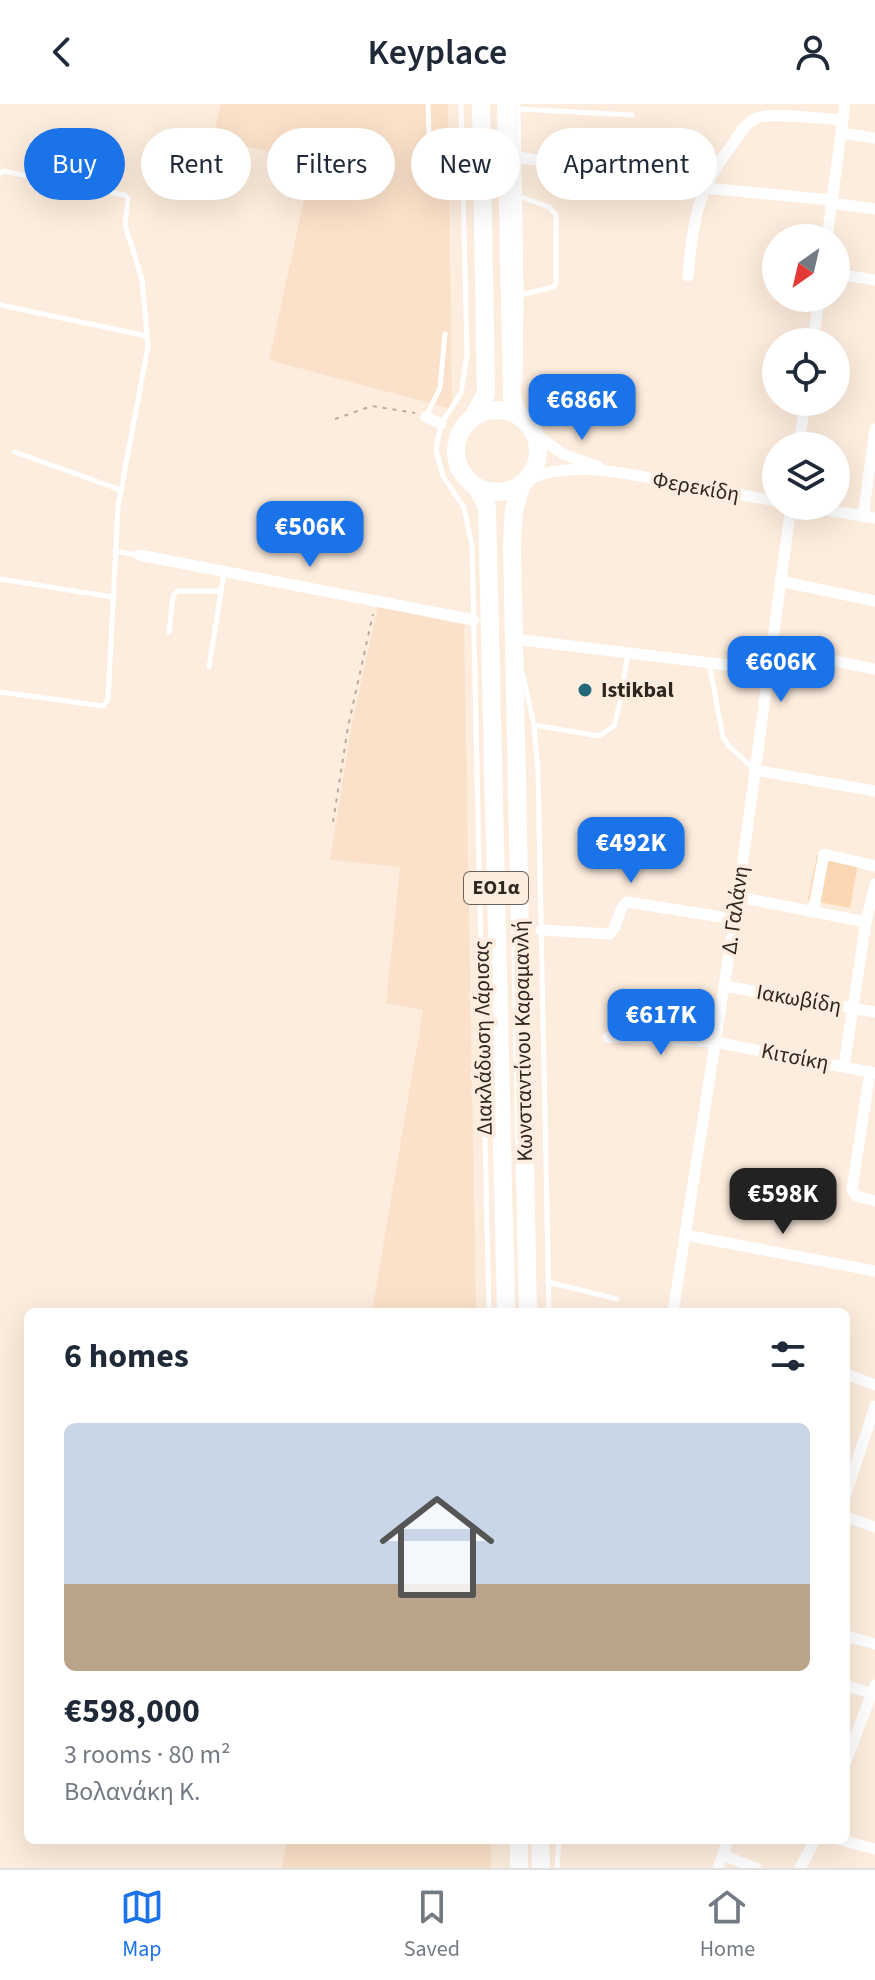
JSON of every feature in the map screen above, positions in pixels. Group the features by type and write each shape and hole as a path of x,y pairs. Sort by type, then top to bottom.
{"main road":[{"name":"ΕΟ1α","path":"476,486 462,473 456,451 462,429 473,417 486,393 481,104"},
{"path":"514,106 512,397 515,409 535,434"},
{"path":"473,417 495,410 522,418"},
{"name":"ΕΟ1α","path":"524,482 535,468 538,455 535,434"},
{"path":"476,486 502,492 524,482"},
{"name":"Κωνσταντίνου Καραμανλή","path":"524,482 512,524 528,1308"},
{"name":"Κωνσταντίνου Καραμανλή","path":"476,486 487,507 506,1308"},
{"path":"540,1844 541,1868"}],"street":[{"path":"829,224 845,104"},
{"path":"717,167 745,127 757,118 843,120"},
{"path":"841,133 875,138"},
{"path":"717,189 875,209"},
{"path":"688,276 701,200"},
{"path":"850,276 875,280"},
{"path":"426,417 441,424"},
{"path":"869,518 875,429"},
{"name":"Φερεκίδη","path":"535,434 563,454 615,472 762,498"},
{"name":"Φερεκίδη","path":"524,482 551,471 615,472"},
{"name":"Δ. Γαλάνη","path":"674,1308 738,897 789,520"},
{"path":"139,555 474,620"},
{"path":"780,581 875,601"},
{"path":"514,639 768,670"},
{"path":"771,648 875,669"},
{"path":"755,770 875,791"},
{"path":"813,912 824,854 875,866"},
{"path":"844,1066 866,922 875,884"},
{"path":"738,897 866,922"},
{"path":"541,930 610,934 622,905 627,902 734,919"},
{"name":"Ιακωβίδη","path":"724,986 875,1012"},
{"name":"Κιτσίκη","path":"608,1037 715,1042 873,1072"},
{"path":"873,1072 852,1189 856,1196 875,1201"},
{"path":"685,1235 875,1271"},
{"path":"850,1376 875,1385"},
{"path":"850,1478 875,1406"},
{"path":"850,1518 875,1527"},
{"path":"850,1637 875,1644"},
{"path":"850,1687 874,1691 850,1751"},
{"path":"850,1843 875,1849"},
{"path":"718,1868 727,1844"},
{"path":"800,1868 813,1844"},
{"path":"723,1855 756,1868"}],"lane":[{"path":"428,104 430,128"},
{"path":"461,104 462,128"},
{"path":"516,128 514,106 632,115"},
{"path":"0,173 3,171 125,195 128,199 125,225 143,283 148,346 121,490 108,700 105,705 0,692"},
{"path":"520,196 549,207 556,215 556,284 521,295"},
{"path":"441,424 461,393 467,355 463,200"},
{"path":"480,200 482,206"},
{"path":"512,397 521,378 519,200"},
{"path":"0,305 147,336"},
{"path":"426,417 440,388 445,334"},
{"name":"Διακλάδωση Λάρισας","path":"441,424 436,450 439,465 464,508 471,532 489,1308"},
{"path":"15,452 121,490"},
{"path":"115,551 139,555"},
{"path":"209,667 224,570"},
{"path":"0,579 112,597"},
{"path":"169,632 173,596 177,591 220,591"},
{"path":"514,639 534,725 538,772 549,1308"},
{"path":"534,725 599,736 614,726 628,653"},
{"path":"709,662 723,737 755,770"},
{"path":"548,1282 617,1299"},
{"path":"557,1868 559,1844"}],"path":[{"path":"335,419 372,406 386,406 426,417"},
{"path":"333,822 348,727 376,601"}],"shaded area":[{"path":"221,104 448,104 448,128 411,128 411,200 449,200 452,409 269,360 304,200 395,200 395,128 267,128 267,152 251,148 251,128 215,128"},
{"path":"378,606 464,625 476,1308 373,1308 423,1010 386,1003 400,867 330,860 352,724"},
{"path":"817,855 858,863 850,908 808,900"},
{"path":"286,1844 491,1844 491,1868 282,1868"}],"place":[{"name":"Istikbal","path":"585,690"}]}
